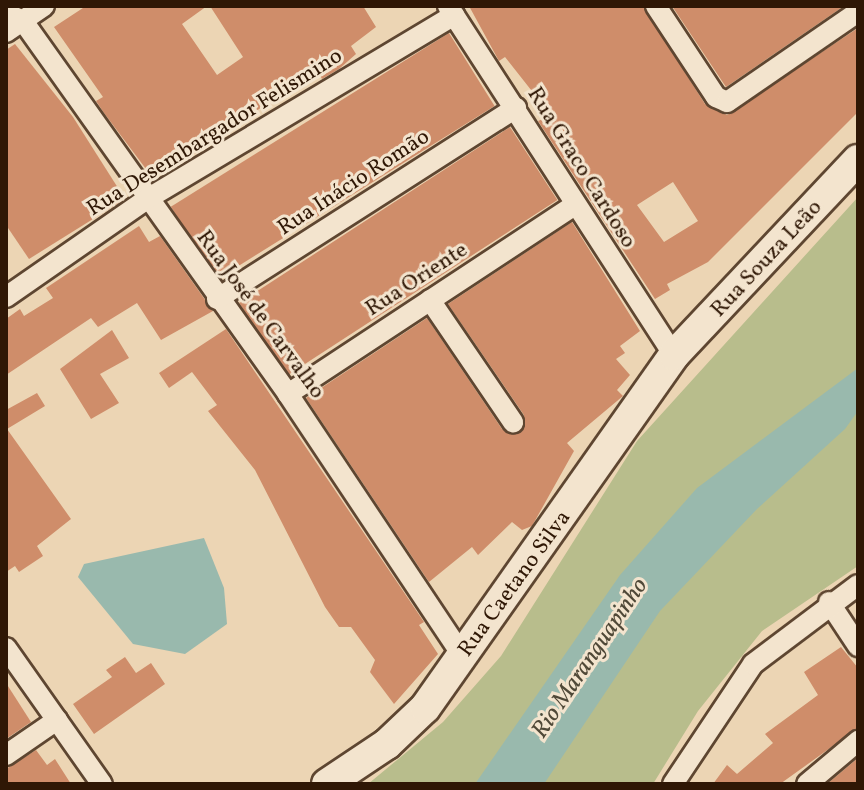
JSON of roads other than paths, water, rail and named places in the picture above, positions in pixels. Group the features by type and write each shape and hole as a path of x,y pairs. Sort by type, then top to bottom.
{"main road":[{"name":"Rua Souza Leão","path":"674,355 858,160"},
{"name":"Rua Caetano Silva","path":"327,784 387,744 425,708 674,355"}],"street":[{"path":"12,22 44,6"},
{"path":"656,6 716,97 732,100 858,12"},
{"name":"Rua Graco Cardoso","path":"451,10 516,108 573,206 674,355"},
{"name":"Rua Desembargador Felismino","path":"6,297 147,199 451,10"},
{"name":"Rua José de Carvalho","path":"12,22 147,199 288,394 463,656"},
{"name":"Rua Inácio Romão","path":"217,299 516,108"},
{"name":"Rua Oriente","path":"288,394 573,206"},
{"path":"430,300 513,422"},
{"path":"673,784 753,664 829,602 858,585"},
{"path":"829,602 858,646"},
{"path":"6,648 102,784"},
{"path":"6,755 57,720"},
{"path":"807,784 858,741"}],"water":[{"name":"Rio Maranguapinho","path":"858,368 858,411 845,429 757,509 660,611 544,784 475,784 620,575 697,488"},
{"path":"204,538 224,588 227,624 185,654 133,644 78,577 84,564"}]}
